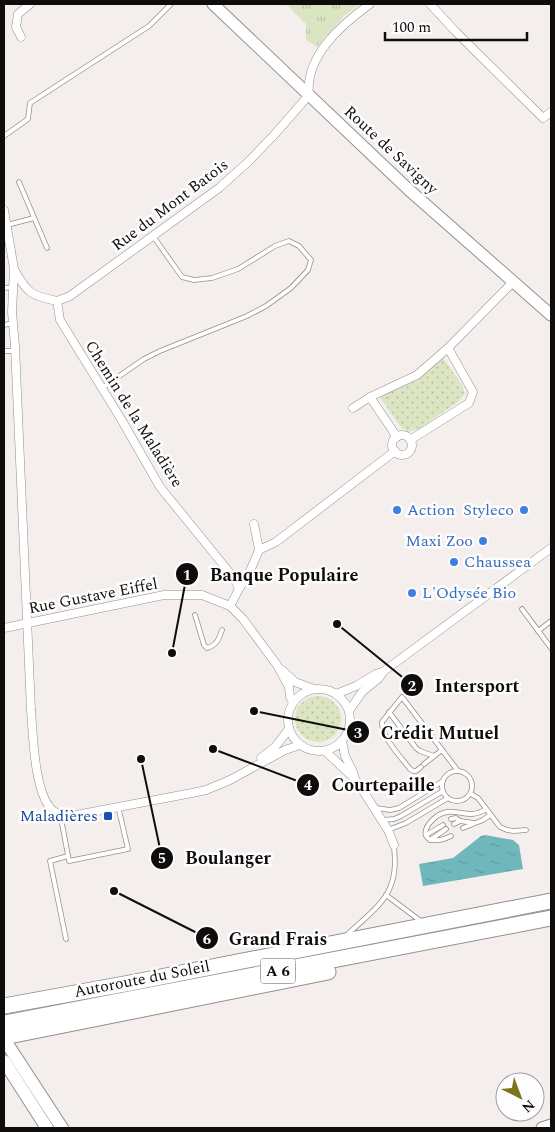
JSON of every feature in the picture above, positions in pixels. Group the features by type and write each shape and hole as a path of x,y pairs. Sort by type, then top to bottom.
{"highway":[{"name":"Autoroute du Soleil","path":"4,1006 551,901"},
{"name":"Autoroute du Soleil","path":"4,1023 551,918"},
{"path":"6,1041 418,954 450,946 481,932"},
{"path":"4,1000 25,997 40,999"}],"main road":[{"name":"Route de Savigny","path":"213,4 409,190 551,315"},
{"path":"6,1041 47,1128"},
{"path":"4,1061 23,1080 62,1128"},
{"path":"542,1128 551,1125"}],"street":[{"path":"21,37 16,27 18,14 30,4"},
{"path":"309,95 308,84 314,63 332,36 352,17 370,4"},
{"path":"430,4 543,118 551,112"},
{"name":"Rue du Mont Batois","path":"57,301 70,296 220,188 248,162 309,95"},
{"path":"4,210 14,269 12,312 31,710 35,764 42,794 55,812 71,816 159,800 206,790 230,780 285,750 300,745"},
{"path":"14,269 27,290 40,298 57,301"},
{"path":"353,408 370,397 417,375 448,348 513,282"},
{"name":"Chemin de la Maladière","path":"57,301 60,320 121,418 160,487 234,578 239,589"},
{"path":"410,440 469,403 473,392 448,348"},
{"path":"370,397 397,437"},
{"path":"402,435 410,440 409,452 400,454 393,449 393,442 397,437 402,435"},
{"path":"259,550 276,542 395,451"},
{"path":"230,606 250,571 259,550 254,524"},
{"path":"336,694 384,671 551,548"},
{"name":"Rue Gustave Eiffel","path":"4,628 164,595 202,595 230,606 243,619 277,665 289,687 290,697 293,702"},
{"name":"Rue Gustave Eiffel","path":"277,665 295,682 314,689"},
{"path":"349,711 362,692 379,678 384,671"},
{"path":"314,689 329,690 336,694 342,698 349,711 349,727 342,740 334,747 325,750 316,751 300,745 293,738 287,720 293,702 298,696 314,689"},
{"path":"254,766 275,747 289,729"},
{"path":"342,740 345,756 355,779"},
{"path":"325,750 355,779 388,830 394,846"}],"lane":[{"path":"4,136 28,119 30,103 149,26 171,4"},
{"path":"19,182 47,248"},
{"path":"7,225 34,218"},
{"path":"102,388 144,359 160,351 247,316 266,306 291,288 308,270 311,260 299,246 289,241 275,246 238,269 212,278 194,280 182,277 153,236"},
{"path":"4,288 13,287"},
{"path":"4,325 13,323"},
{"path":"4,351 15,351"},
{"path":"522,610 551,648"},
{"path":"195,615 204,645 207,648 213,646 218,641 222,630"},
{"path":"538,631 551,621"},
{"path":"442,750 416,770 410,769 381,727 382,722 402,697 458,771"},
{"path":"389,712 416,748 434,756"},
{"path":"374,808 390,810 400,808 443,782 449,774 458,771 465,773 471,779 471,794 463,800 457,801 448,798 443,791 443,782"},
{"path":"382,820 401,816 443,791"},
{"path":"471,794 478,798 500,827 514,831 526,830"},
{"path":"388,830 406,823 448,798"},
{"path":"60,814 69,861 128,849 118,806"},
{"path":"451,836 434,842 426,835 425,830 430,823 446,811 478,814 486,809"},
{"path":"463,828 490,815"},
{"path":"451,819 456,818 460,821 476,823"},
{"path":"454,824 460,821"},
{"path":"426,835 443,825"},
{"path":"430,840 446,829"},
{"path":"340,942 386,895 391,886 394,873 394,846"},
{"path":"66,939 50,861 68,856"},
{"path":"386,895 428,925"}],"green space":[{"path":"286,4 360,4 345,15 317,47 306,40 306,24"},
{"path":"443,358 462,385 465,394 458,402 419,429 408,432 400,426 379,396 418,380"},
{"path":"318,696 331,700 337,706 341,719 337,732 331,738 318,742 305,738 299,732 295,719 299,706 305,700"}],"water":[{"path":"481,836 513,840 519,845 523,869 423,886 419,864 453,858"}],"place":[{"name":"Action","path":"397,510"},
{"name":"Styleco","path":"524,510"},
{"name":"Maxi Zoo","path":"483,541"},
{"name":"Chaussea","path":"454,562"},
{"name":"L'Odysée Bio","path":"412,593"},
{"name":"Intersport","path":"337,624"},
{"name":"Banque Populaire","path":"172,653"},
{"name":"Crédit Mutuel","path":"254,711"},
{"name":"Courtepaille","path":"213,749"},
{"name":"Boulanger","path":"141,759"},
{"name":"Maladières","path":"108,816"},
{"name":"Grand Frais","path":"114,891"}]}
